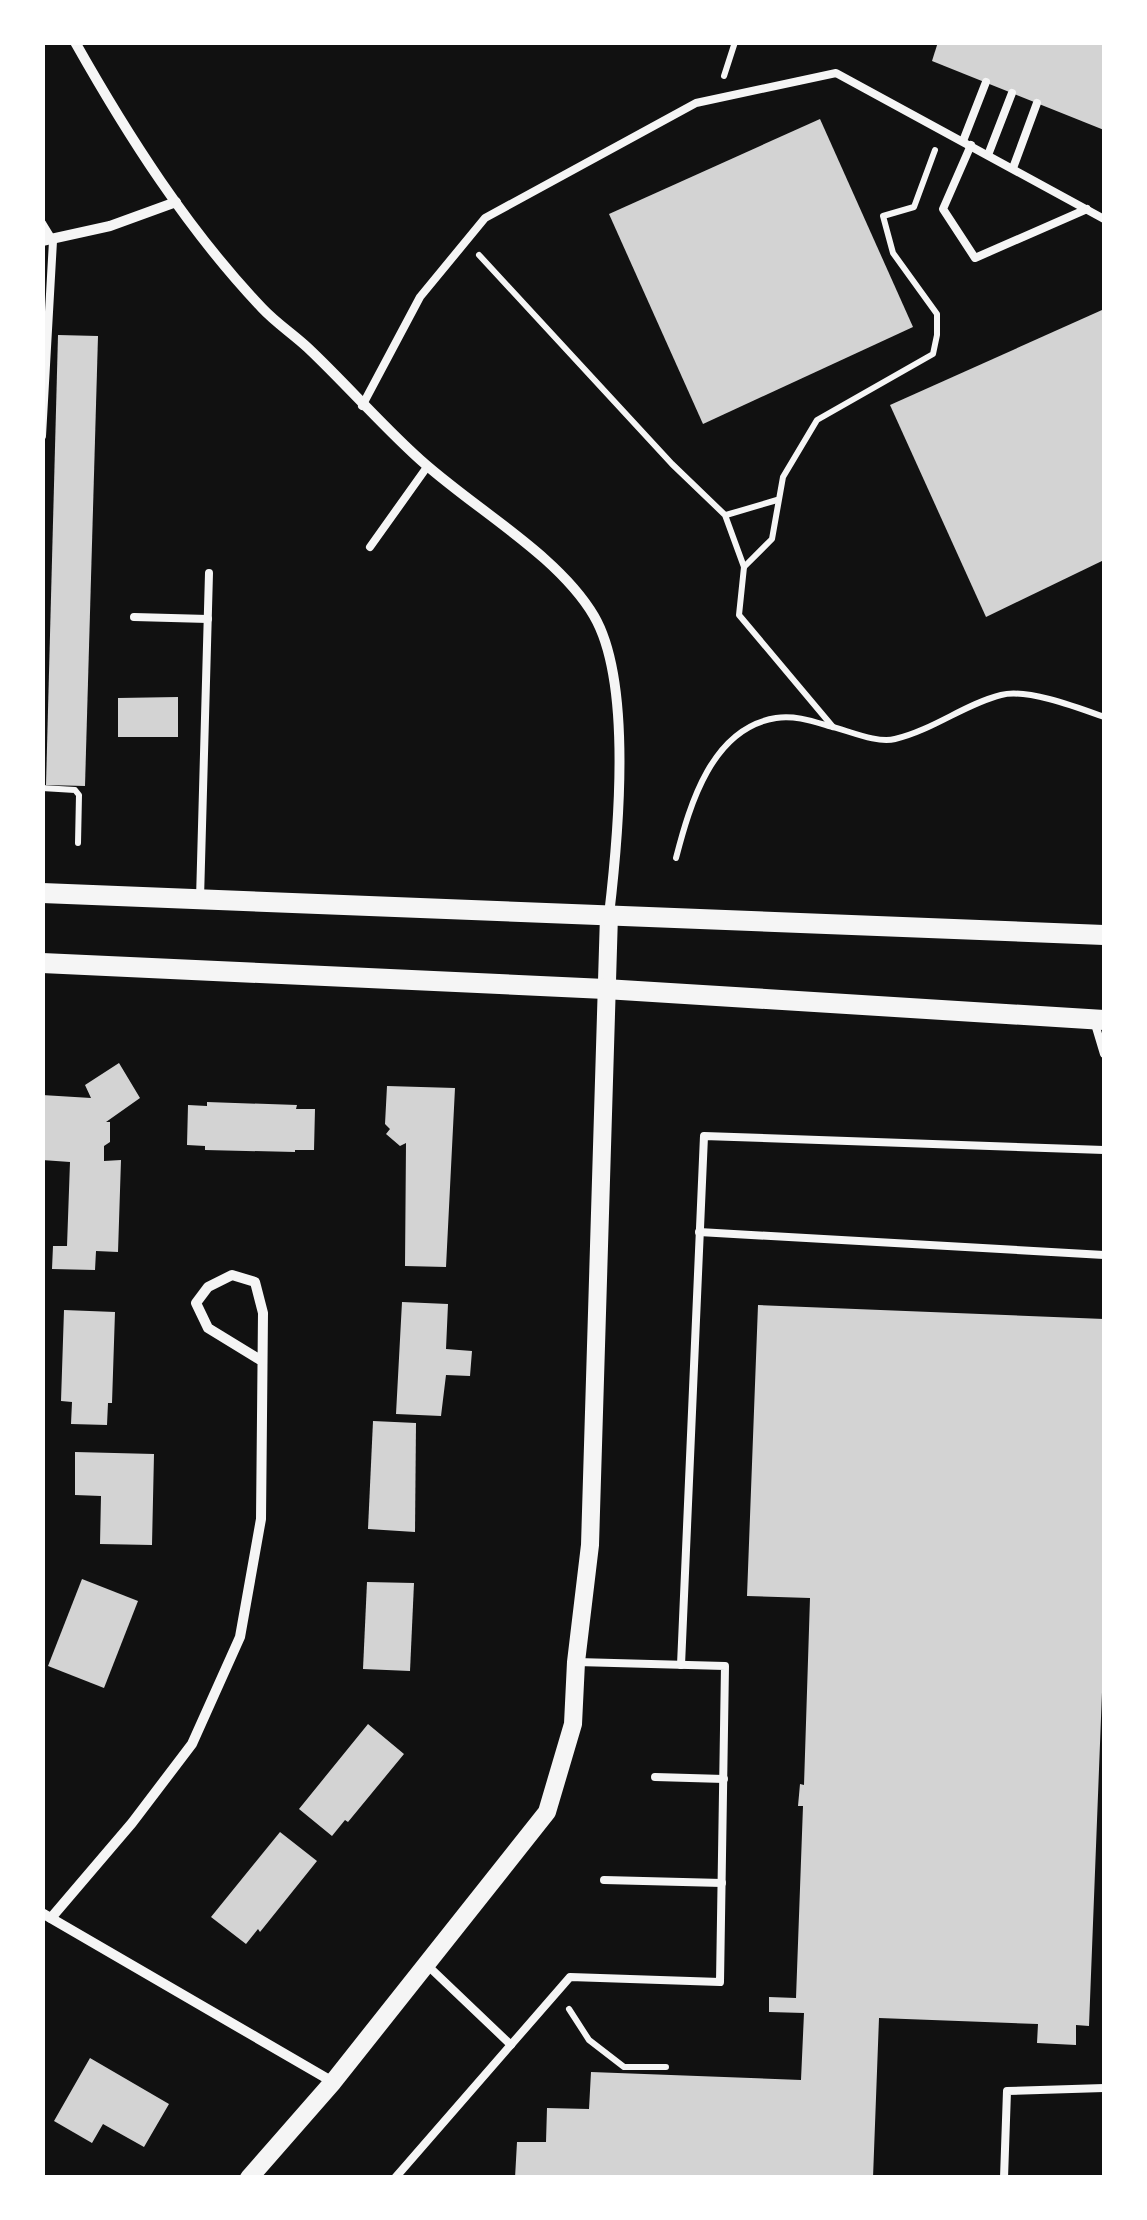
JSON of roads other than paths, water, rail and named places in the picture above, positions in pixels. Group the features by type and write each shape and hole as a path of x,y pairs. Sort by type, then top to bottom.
{"main road":[{"path":"42,893 1104,936"},
{"path":"42,963 605,989 1099,1020"}],"street":[{"path":"75,42 176,202 264,310 309,349 427,467 562,574 595,618 615,680 616,856 608,915 605,989 590,1545 573,1724 547,1812 333,2082 248,2178"},
{"path":"48,241 110,226 176,202"},
{"path":"262,1361 208,1328 196,1304 208,1287 232,1275 255,1282 262,1313 262,1361 261,1518 240,1637 192,1744 132,1823 47,1915 333,2082"}],"lane":[{"path":"362,406 420,297 486,218 696,103 716,96 836,72 1104,219"},
{"path":"986,82 943,209 975,258 1087,209"},
{"path":"988,154 1012,93"},
{"path":"1013,168 1038,103"},
{"path":"42,223 48,241 42,436"},
{"path":"370,547 427,467"},
{"path":"200,899 209,573"},
{"path":"134,617 208,618"},
{"path":"1099,1020 1104,1054"},
{"path":"681,1665 704,1136 1104,1150"},
{"path":"699,1232 1104,1255"},
{"path":"395,2178 570,1977 720,1982 725,1666 576,1662"},
{"path":"655,1777 724,1779"},
{"path":"604,1880 722,1884"},
{"path":"426,1964 511,2045"},
{"path":"1004,2178 1007,2090 1104,2088"}]}
